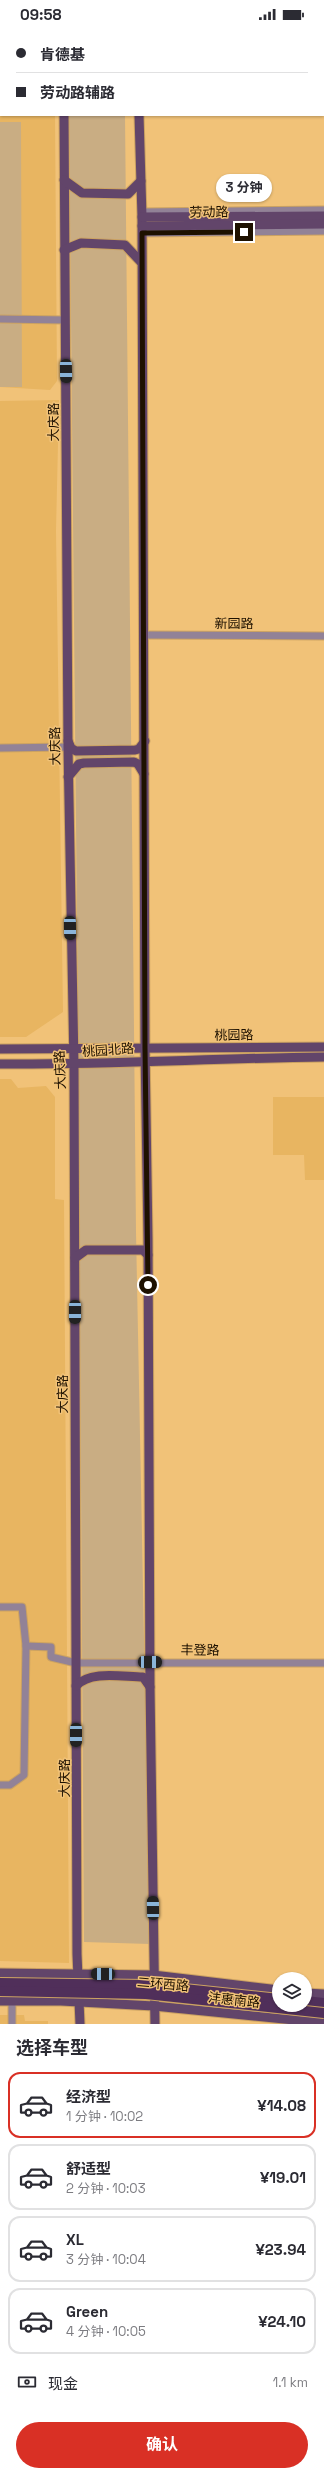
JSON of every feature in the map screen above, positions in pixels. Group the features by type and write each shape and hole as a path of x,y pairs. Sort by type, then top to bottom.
{"highway":[{"name":"二环西路","path":"0,1983 146,1985 272,1997"},
{"name":"二环西路","path":"0,1992 146,1994 324,2013"},
{"path":"312,2002 324,2003"}],"main road":[{"name":"大庆路","path":"64,116 68,777 72,1049 74,1065 77,1954 81,2002 80,2024"},
{"path":"139,116 142,222 145,1061 148,1240 150,1687 153,1975 155,2024"},
{"path":"64,180 82,193 128,194 141,181"},
{"name":"劳动路","path":"142,222 324,216"},
{"name":"劳动路","path":"142,222 324,224"},
{"path":"64,250 81,243 125,245 141,262"},
{"path":"68,744 76,751 135,750 139,749 145,741"},
{"path":"68,777 79,764 91,763 134,762 138,764 145,775"},
{"name":"桃园路","path":"145,1048 324,1047"},
{"name":"桃园北路","path":"0,1049 145,1048"},
{"name":"桃园路","path":"145,1061 324,1056"},
{"name":"桃园北路","path":"0,1064 74,1065 145,1061"},
{"path":"75,1240 80,1246 143,1246 148,1240"},
{"path":"75,1258 86,1250 143,1250 148,1255"},
{"path":"76,1665 79,1670 87,1673 143,1673 150,1663"},
{"path":"76,1686 81,1680 90,1677 143,1677 150,1687"},
{"name":"沣惠南路","path":"0,1972 153,1975 272,1989"},
{"path":"312,1993 324,1994"},
{"name":"沣惠南路","path":"0,2001 69,2001 154,2006 324,2023"}],"street":[{"path":"142,222 324,210"},
{"path":"142,222 324,231"},
{"path":"0,319 65,320"},
{"name":"新园路","path":"144,635 324,636"},
{"path":"0,748 68,744"},
{"path":"0,1607 22,1607 26,1646 24,1775 10,1785 0,1785"},
{"path":"26,1646 51,1647 51,1657 76,1665"},
{"name":"丰登路","path":"150,1663 324,1663"},
{"path":"12,2001 12,2024"}],"shaded area":[{"path":"0,116 55,116 57,381 50,390 0,387"},
{"path":"69,116 125,116 136,1232 150,1944 84,1942 78,1026"},
{"path":"0,122 21,122 22,387 0,387"},
{"path":"59,400 56,531 63,1012 26,1037 0,1037 0,401"},
{"path":"0,1079 11,1079 18,1088 46,1086 55,1097 55,1199 64,1200 69,1963 0,1961"},
{"path":"273,1097 324,1097 324,1180 305,1180 304,1155 273,1155"},
{"path":"0,2015 24,2015 25,2021 48,2021 48,2024 0,2024"}],"route":[{"path":"148,1285 145,1048 142,233 244,232"}]}
